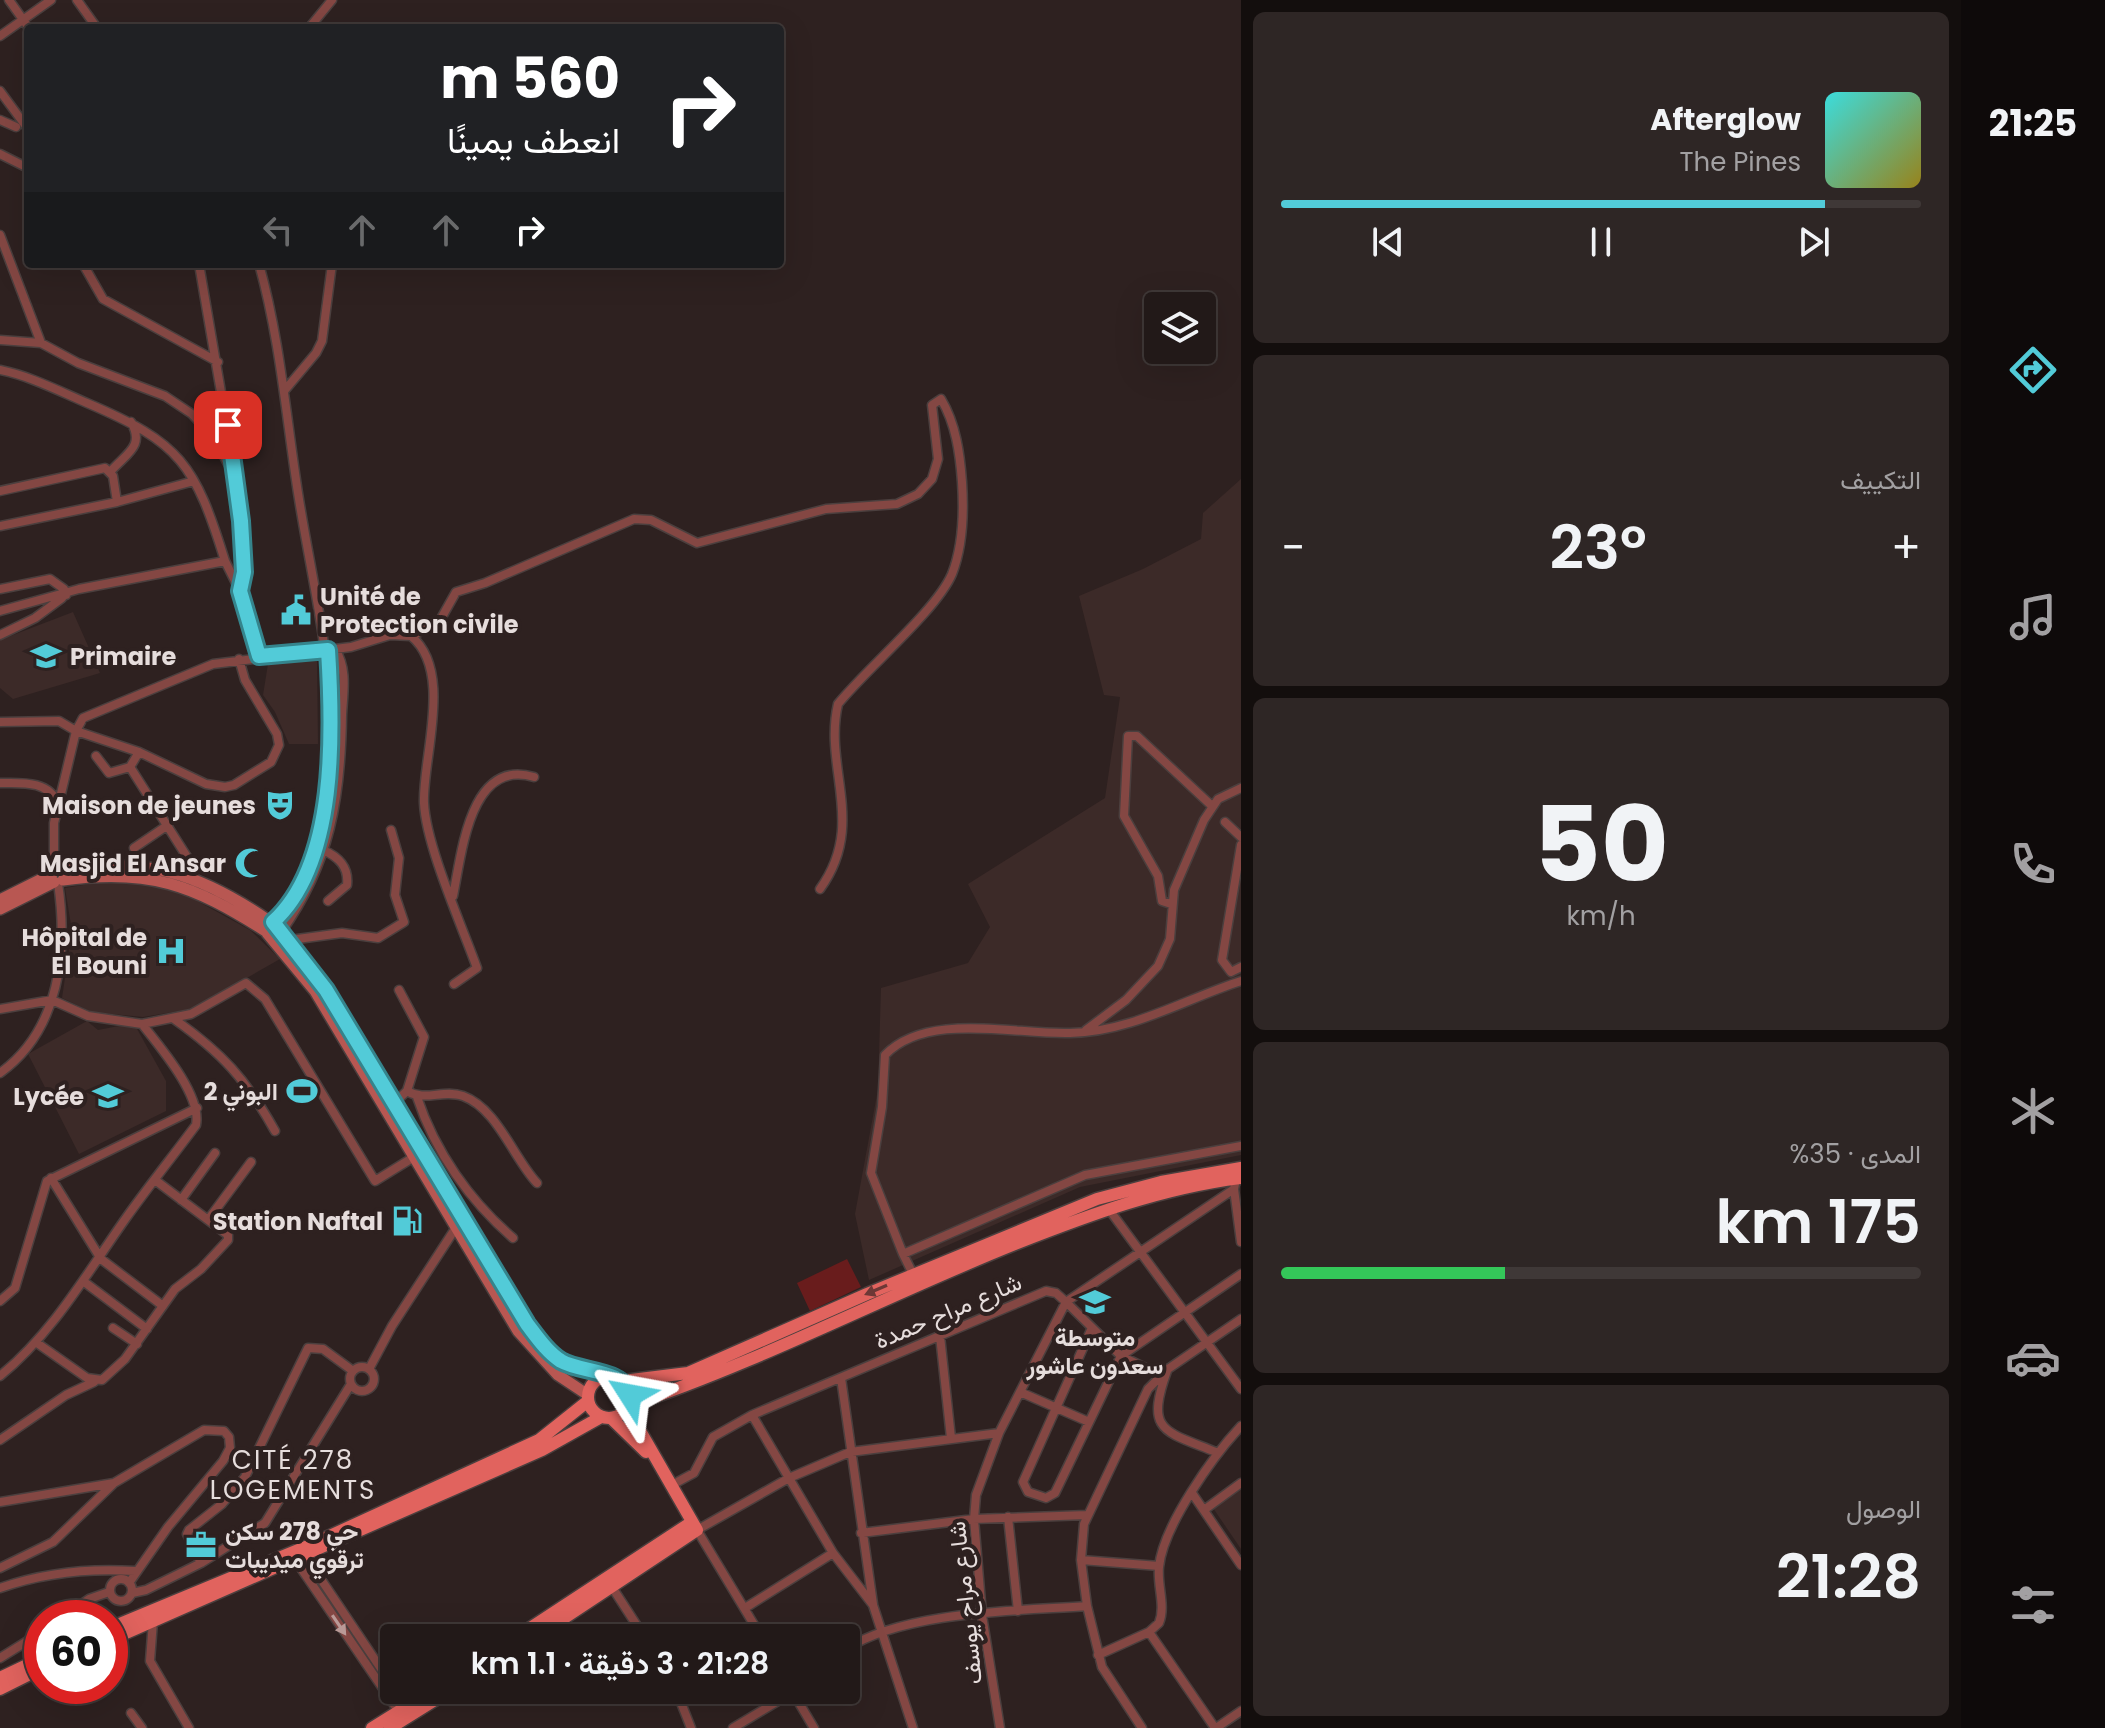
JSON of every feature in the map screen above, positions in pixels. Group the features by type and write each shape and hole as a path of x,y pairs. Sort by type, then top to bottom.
{"main road":[{"path":"0,900 57,877 128,875 171,882 275,929 326,990 527,1324 557,1358 623,1381 688,1373 913,1274 1097,1199 1161,1182 1238,1178"},
{"path":"0,909 57,877"},
{"path":"275,929 315,991 455,1229 534,1353 588,1398 592,1411 606,1417 657,1465"},
{"path":"128,1632 301,1559 542,1450 628,1407 684,1387 956,1268 1108,1207 1238,1178"},
{"path":"128,1621 308,1546 539,1440 588,1398 593,1383 604,1376"},
{"path":"554,1624 695,1526 657,1465 628,1407 630,1395 623,1381"},
{"path":"540,1624 610,1584"},
{"path":"0,1678 24,1667"},
{"path":"0,1689 24,1677"},
{"path":"390,1728 416,1704"},
{"path":"372,1728 423,1704"}],"street":[{"path":"9,0 26,24 51,0"},
{"path":"77,0 94,24"},
{"path":"312,24 332,0"},
{"path":"0,36 24,25"},
{"path":"0,91 24,124"},
{"path":"0,120 16,127"},
{"path":"0,154 24,166"},
{"path":"0,235 41,343"},
{"path":"85,268 103,299 218,362"},
{"path":"200,268 235,477 244,572 240,591"},
{"path":"260,268 285,390 298,492 331,649 329,791 301,882 275,929"},
{"path":"285,390 316,353 322,341 331,268"},
{"path":"0,340 41,343 78,363 165,396 192,414 214,438 235,477"},
{"path":"0,370 131,422 161,440 205,497 225,561 240,591 259,656"},
{"path":"0,1073 30,1044 52,1000 64,926 54,823 76,731 88,715 176,677 239,659 351,647 390,635 411,636 438,624 451,595 456,592 485,583 634,519 651,520 697,543 826,509 897,504 918,494 932,479 938,459 932,405 941,399 950,413 962,485 963,522 952,573 938,597 838,704 833,725 844,813 834,869 820,889"},
{"path":"111,471 139,439 131,422"},
{"path":"0,491 100,468 111,471"},
{"path":"111,471 117,502"},
{"path":"0,526 117,502 194,481"},
{"path":"0,611 79,589 225,561"},
{"path":"0,589 50,579 59,583 66,595"},
{"path":"0,635 35,618 66,595"},
{"path":"411,636 425,655 434,716 424,805 452,899 477,968 454,984"},
{"path":"275,929 305,898 326,851 342,774 343,666 351,647"},
{"path":"331,649 343,666"},
{"path":"0,722 59,721 76,731 139,752 215,787 234,785 271,762 279,745 277,734 245,680 239,659"},
{"path":"1171,904 1162,901 1158,876 1124,816 1128,736 1137,736 1212,806"},
{"path":"96,756 109,773 130,767 139,752"},
{"path":"130,767 165,827 189,860"},
{"path":"452,899 465,836 478,800 504,776 517,772 534,777"},
{"path":"47,789 64,782"},
{"path":"0,783 31,784 47,789 58,805"},
{"path":"1083,1032 1126,1000 1158,966 1170,939 1174,890 1212,806 1223,795 1241,788"},
{"path":"1225,822 1241,837"},
{"path":"134,848 165,827"},
{"path":"275,929 378,938 404,922 395,895 399,858 391,830"},
{"path":"1241,845 1222,960 1231,972 1241,967"},
{"path":"314,846 341,862 348,874 347,885 328,901"},
{"path":"913,1274 871,1173 882,1107 885,1055 906,1039 950,1030 1083,1032 1134,1022 1241,981"},
{"path":"0,1009 52,1000 88,1016 142,1024 191,1014 246,983 256,988 299,1053 375,1181 414,1157"},
{"path":"393,1104 407,1091 424,1037 399,990"},
{"path":"174,1019 217,1050 239,1073 275,1131"},
{"path":"0,1376 37,1343 196,1125 197,1108 142,1024"},
{"path":"407,1091 417,1097 463,1096 478,1106 537,1183"},
{"path":"417,1097 424,1117 480,1210 513,1238"},
{"path":"0,1301 15,1288 37,1205 51,1178 197,1108"},
{"path":"903,1254 1085,1175 1241,1146"},
{"path":"181,1200 215,1153"},
{"path":"208,1220 251,1162"},
{"path":"51,1178 101,1259 163,1306"},
{"path":"1238,1178 1241,1242"},
{"path":"1160,1375 1121,1356 1091,1330 1066,1302 1238,1178"},
{"path":"0,1440 66,1395 102,1380 137,1344 175,1289 201,1269 228,1240 228,1235 155,1180"},
{"path":"1108,1207 1241,1389"},
{"path":"369,1369 392,1326 455,1229"},
{"path":"1091,1330 1023,1482 1028,1492 1046,1498 1055,1493 1121,1356 1241,1274"},
{"path":"83,1281 147,1329"},
{"name":"شارع مراح حمدة","path":"670,1486 694,1473 707,1445 721,1431 752,1415 1046,1291 1056,1293 1066,1302"},
{"name":"شارع مراح يوسف","path":"1000,1728 982,1615 974,1519 980,1480 999,1433 1066,1302"},
{"path":"1142,1728 1106,1676 1098,1655 1081,1560 1087,1515 1148,1389 1160,1375 1241,1319"},
{"path":"113,1328 137,1344"},
{"path":"940,1336 951,1438"},
{"path":"37,1343 94,1382"},
{"path":"201,1563 187,1534 222,1504 245,1477 308,1348 323,1349 353,1371"},
{"path":"122,1600 201,1563 274,1514 351,1384 353,1371 359,1367 369,1369 375,1378 369,1390 359,1391 351,1384"},
{"path":"1168,1369 1157,1407 1160,1423 1171,1434 1216,1452"},
{"path":"841,1378 873,1605 913,1728"},
{"path":"1020,1392 1089,1422"},
{"path":"752,1415 833,1553 873,1605"},
{"path":"1098,1655 1149,1632 1161,1618 1159,1566 1192,1493 1216,1452 1241,1426"},
{"path":"0,1568 53,1542 114,1483 204,1430 224,1431 229,1437 230,1448 223,1461 135,1571 129,1583 130,1596 139,1616"},
{"path":"754,1624 695,1526 789,1478 850,1452 999,1433"},
{"path":"0,1502 114,1483"},
{"path":"1204,1510 1241,1483"},
{"path":"1192,1493 1241,1565"},
{"path":"861,1533 974,1519 1087,1515"},
{"path":"1008,1517 1018,1611"},
{"path":"745,1608 833,1553"},
{"path":"301,1559 380,1667"},
{"path":"301,1559 358,1653 405,1713"},
{"path":"1081,1560 1159,1566"},
{"path":"0,1588 28,1578 96,1568 135,1571"},
{"path":"88,1600 109,1592 116,1580 129,1583"},
{"path":"610,1584 636,1624"},
{"path":"109,1592 116,1600"},
{"path":"860,1641 881,1630 982,1615 1087,1606"},
{"path":"153,1621 150,1661 189,1728"},
{"path":"1149,1632 1215,1728 1241,1711"},
{"path":"0,1658 24,1643"},
{"path":"358,1653 367,1648"},
{"path":"401,1704 405,1713"},
{"path":"682,1704 691,1728"},
{"path":"733,1728 772,1704"},
{"path":"800,1704 814,1728"},
{"path":"131,1713 142,1728"}],"shaded area":[{"path":"1241,479 1241,1155 1080,1187 869,1280 855,1214 878,1089 881,988 968,963 990,927 968,884 1105,798 1120,697 1104,695 1079,596 1143,569 1201,539 1203,513"},
{"name":"Primaire","path":"73,612 100,673 13,699 0,688 0,640"},
{"path":"317,661 318,744 289,744 275,712 263,695 268,664"},
{"name":"Hôpital de El Bouni","path":"101,882 146,884 181,892 250,930 280,959 192,1009 143,1017 91,1012 62,998 72,931 65,888"},
{"name":"Lycée","path":"87,1021 98,1030 124,1025 136,1027 166,1081 166,1111 79,1154 28,1054"},
{"path":"847,1259 861,1287 810,1311 797,1283"},
{"path":"1241,1487 1241,1549 1213,1508"}],"place":[{"name":"Unité de Protection civile","path":"296,610"},
{"name":"Primaire","path":"46,656"},
{"name":"Maison de jeunes","path":"280,805"},
{"name":"Masjid El Ansar","path":"250,863"},
{"name":"Hôpital de El Bouni","path":"171,951"},
{"name":"البوني 2","path":"302,1091"},
{"name":"Lycée","path":"108,1096"},
{"name":"Station Naftal","path":"407,1221"},
{"name":"متوسطة سعدون عاشور","path":"1095,1302"},
{"name":"حي 278 سكن ترقوي ميديبات","path":"201,1545"}],"district":[{"name":"CITÉ 278 LOGEMENTS","path":"293,1475"}],"route":[{"path":"228,425 241,521 244,572 240,591 259,656 328,650 332,713 329,791 323,823 301,882 283,913 273,922 326,990 527,1324 557,1358 569,1365 617,1377 626,1385 630,1395"}]}
